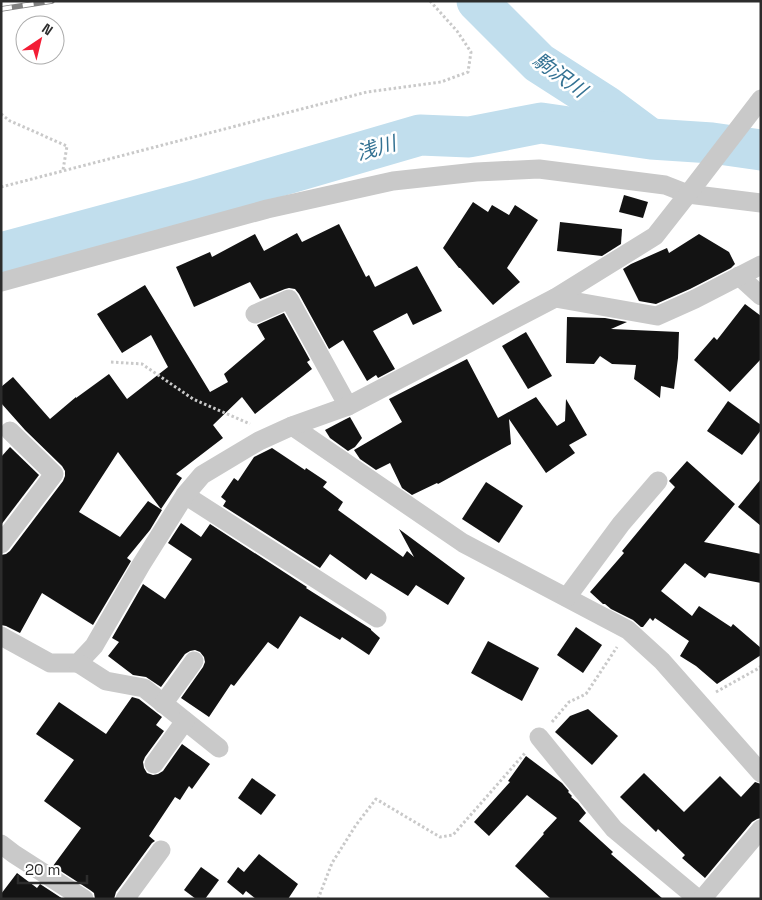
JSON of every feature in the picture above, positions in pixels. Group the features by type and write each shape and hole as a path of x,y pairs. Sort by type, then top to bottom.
{"street":[{"path":"78,663 94,646 140,565 185,495 202,475 259,441 292,426 348,406 555,298 655,236 760,100"},
{"path":"1,282 267,209 393,180 476,172 539,169 665,185 688,194 761,203"},
{"path":"555,298 656,316 761,265"},
{"path":"739,276 761,296"},
{"path":"255,314 289,299 348,406"},
{"path":"292,426 463,543 628,630 662,661 761,773"},
{"path":"1,544 54,474 10,431"},
{"path":"567,598 621,524 658,481"},
{"path":"185,495 377,618"},
{"path":"1,636 50,663 78,663 106,681 144,688 219,748"},
{"path":"163,704 194,661"},
{"path":"154,764 185,721"},
{"path":"539,737 614,829 698,899"},
{"path":"702,899 761,829"},
{"path":"1,844 84,899"},
{"path":"125,899 161,850"}],"path":[{"path":"1,187 367,92 441,82 468,72 471,52 457,31 430,1"},
{"path":"1,114 10,122 68,146 63,170"},
{"path":"111,362 142,364 193,399 249,423 259,441"},
{"path":"318,899 332,863 356,825 376,799 440,837 453,835 569,702 586,694 628,630"},
{"path":"698,702 761,666"}],"building":[{"path":"624,195 648,202 643,218 619,212"},
{"path":"473,202 488,212 492,205 509,215 515,205 538,220 507,268 520,282 493,305 443,248"},
{"path":"560,222 622,229 621,244 602,256 557,251"},
{"path":"339,224 366,277 369,275 375,287 417,266 442,311 413,325 407,313 373,331 395,369 378,378 376,375 367,381 343,340 329,349 295,289 285,289 260,299 250,282 194,307 176,267 210,252 212,257 255,234 264,251 297,233 302,242"},
{"path":"699,234 729,252 735,264 731,268 690,289 656,304 639,301 623,269 667,248 669,253"},
{"path":"145,285 210,392 228,382 224,374 265,339 257,325 284,313 310,360 307,362 312,369 255,414 242,397 213,425 223,438 176,474 182,478 161,509 118,452 79,512 120,537 148,501 162,510 150,530 127,558 131,561 93,625 42,593 20,633 1,625 1,555 10,551 63,481 65,471 1,403 1,387 13,377 50,419 76,397 109,374 127,399 168,367 151,335 122,353 97,314"},
{"path":"745,304 761,316 761,359 730,392 694,360 714,337 717,340"},
{"path":"567,317 605,318 627,322 611,329 679,332 674,389 661,386 660,398 634,379 636,365 612,364 600,356 594,364 566,363"},
{"path":"526,332 552,376 528,389 502,346"},
{"path":"467,359 498,418 536,397 557,426 565,421 566,399 587,435 569,445 575,453 546,473 509,419 511,444 438,484 412,495 402,488 390,463 376,470 360,459 354,450 402,422 389,399"},
{"path":"728,401 761,425 761,430 742,455 707,431"},
{"path":"350,417 362,438 355,447 348,451 330,438 325,430"},
{"path":"10,447 39,475 1,525 1,457"},
{"path":"272,448 327,482 323,487 343,502 338,510 403,557 407,551 414,557 399,529 465,578 448,605 416,585 408,596 371,573 366,580 330,554 320,568 223,506 226,501 221,497 234,478 238,481 254,457"},
{"path":"687,461 735,504 704,542 761,554 761,583 709,573 705,578 685,563 661,591 692,616 699,606 731,627 733,624 761,648 761,655 717,684 696,666 680,656 689,641 655,618 653,621 650,618 641,627 633,620 603,604 590,592 624,553 622,551 675,487 669,481"},
{"path":"761,479 761,526 738,507"},
{"path":"486,482 523,506 499,543 462,519"},
{"path":"181,523 201,537 210,524 371,629 380,638 369,655 342,637 340,640 300,616 278,649 268,642 234,686 231,684 209,717 181,698 203,667 204,657 200,652 195,650 185,654 161,687 146,677 133,675 108,656 119,642 112,638 143,584 165,599 192,559 168,543"},
{"path":"576,627 602,645 583,673 557,655"},
{"path":"488,641 539,668 522,701 471,673"},
{"path":"132,697 139,699 162,717 156,725 164,731 143,762 147,773 153,775 163,771 182,744 210,764 192,789 189,786 180,800 175,797 149,836 155,841 116,892 114,899 95,899 94,893 53,866 81,828 44,801 74,760 36,734 59,702 106,734"},
{"path":"588,709 618,736 592,765 555,732 570,716"},
{"path":"526,756 562,783 569,791 571,797 586,813 579,821 613,852 611,854 663,899 551,899 515,866 557,818 527,795 489,836 474,822 510,782 508,781"},
{"path":"644,773 684,812 720,776 741,797 755,782 761,784 761,818 752,822 705,878 682,858 685,855 658,829 656,832 620,797"},
{"path":"252,778 276,795 261,815 238,798"},
{"path":"259,854 298,884 288,899 256,899 246,891 243,895 227,882 238,867 244,872"},
{"path":"201,867 219,880 205,899 196,899 184,890"},
{"path":"17,873 37,888 40,884 63,899 1,899 1,894"}],"waterway":[{"name":"駒沢川","path":"477,1 539,63 606,106 645,135"},
{"name":"浅川","path":"1,253 194,201 420,135 469,137 541,123 651,139 712,143 761,150"}],"railway":[{"path":"1,9 52,1"}]}
